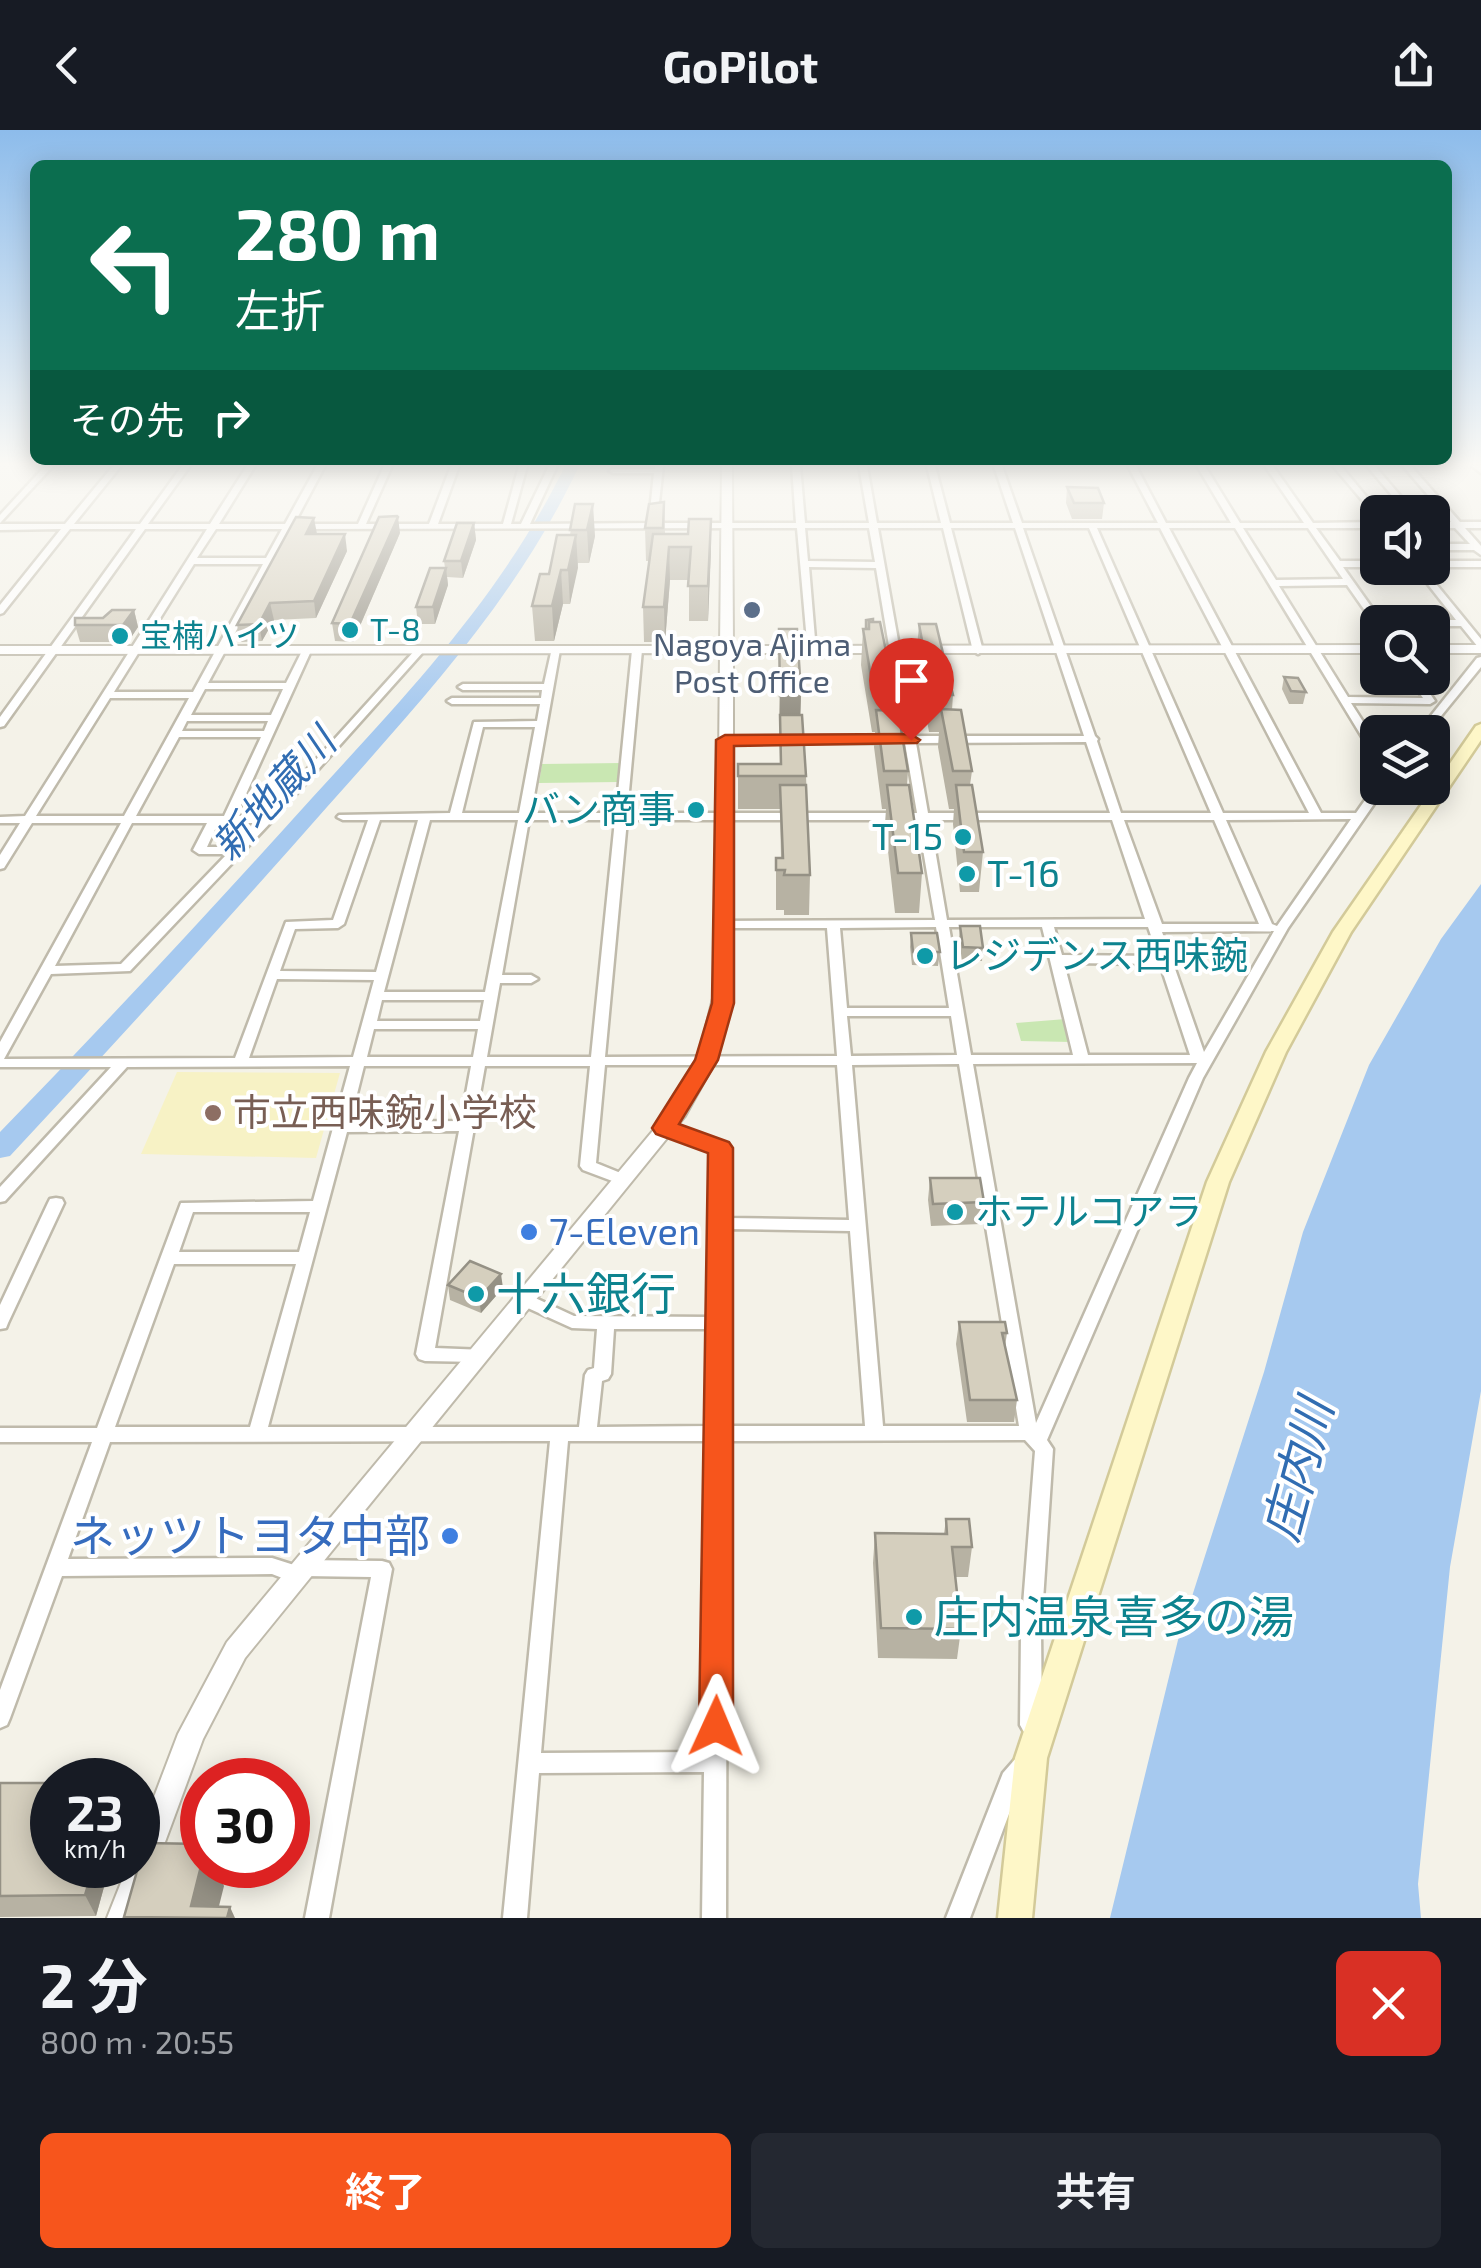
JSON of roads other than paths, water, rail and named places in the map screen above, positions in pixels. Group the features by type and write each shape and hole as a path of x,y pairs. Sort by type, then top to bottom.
{"main road":[{"path":"1014,1918 1031,1758 1218,1182 1276,1052 1342,932 1481,728"}],"street":[{"path":"0,611 50,549"},
{"path":"0,724 126,549"},
{"path":"0,865 199,549"},
{"path":"0,1055 276,549"},
{"path":"122,1918 191,1734 236,1650 665,1128 707,1060 723,1003 729,549"},
{"path":"803,549 811,651"},
{"path":"877,549 1033,1436 1044,1449 1031,1632 1031,1758 1011,1780 958,1918"},
{"path":"952,549 978,650"},
{"path":"1028,549 1203,1059"},
{"path":"1102,549 1219,816 1275,928"},
{"path":"1176,549 1318,816"},
{"path":"1251,549 1360,726"},
{"path":"1328,549 1366,605"},
{"path":"191,561 270,561"},
{"path":"804,564 879,564"},
{"path":"1338,564 1360,564"},
{"path":"1450,564 1481,564"},
{"path":"1272,583 1350,582"},
{"path":"1433,585 1481,647"},
{"path":"1450,623 1464,623"},
{"path":"1450,648 1481,647"},
{"path":"0,650 1360,649"},
{"path":"46,970 125,968 268,819 419,650"},
{"path":"478,1355 424,1354 555,650"},
{"path":"622,1180 588,1166 637,650"},
{"path":"228,820 306,651"},
{"path":"1437,715 1481,660"},
{"path":"106,695 290,686"},
{"path":"463,687 546,694"},
{"path":"452,700 546,694"},
{"path":"1344,700 1430,701 1426,695"},
{"path":"184,718 275,718"},
{"path":"455,817 478,724 541,724"},
{"path":"175,734 268,734"},
{"path":"725,740 1093,739"},
{"path":"1033,1436 1203,1059 1275,928 1366,805"},
{"path":"343,817 1358,816"},
{"path":"241,1061 290,925 338,924 375,817"},
{"path":"257,1436 425,817"},
{"path":"0,820 268,819"},
{"path":"214,820 199,850 238,850"},
{"path":"724,924 1047,923 1275,928"},
{"path":"1047,923 1081,1057"},
{"path":"833,924 875,1434"},
{"path":"1056,960 1169,960"},
{"path":"272,975 383,976"},
{"path":"495,979 531,979"},
{"path":"377,996 492,996"},
{"path":"840,1012 957,1012"},
{"path":"369,1024 486,1025"},
{"path":"0,1063 1203,1059"},
{"path":"0,1197 125,1061"},
{"path":"342,1126 466,1126"},
{"path":"665,1128 720,1148 714,1918"},
{"path":"0,1323 56,1202"},
{"path":"0,1718 187,1207 319,1206"},
{"path":"720,1223 858,1226"},
{"path":"168,1258 305,1258"},
{"path":"525,1300 572,1322 720,1323"},
{"path":"587,1434 594,1375 602,1374 606,1322"},
{"path":"515,1918 560,1434"},
{"path":"0,1435 1033,1436"},
{"path":"54,1568 382,1569 317,1918"},
{"path":"530,1763 716,1762"}],"water":[{"name":"庄内川","path":"1481,884 1481,1391 1450,1567 1418,1884 1421,1918 1110,1918 1178,1640 1264,1372 1303,1232 1369,1065 1441,939"}],"waterway":[{"name":"新地蔵川","path":"0,1149 395,721 494,602 529,549"}],"place":[{"name":"Nagoya Ajima Post Office","path":"752,610"},
{"name":"T-8","path":"350,630"},
{"name":"宝楠ハイツ","path":"120,636"},
{"name":"バン商事","path":"696,810"},
{"name":"T-15","path":"963,837"},
{"name":"T-16","path":"967,874"},
{"name":"レジデンス西味鋺","path":"925,956"},
{"name":"市立西味鋺小学校","path":"213,1113"},
{"name":"ホテルコアラ","path":"955,1212"},
{"name":"7-Eleven","path":"529,1232"},
{"name":"十六銀行","path":"476,1294"},
{"name":"ネッツトヨタ中部","path":"450,1536"},
{"name":"庄内温泉喜多の湯","path":"914,1617"}]}
